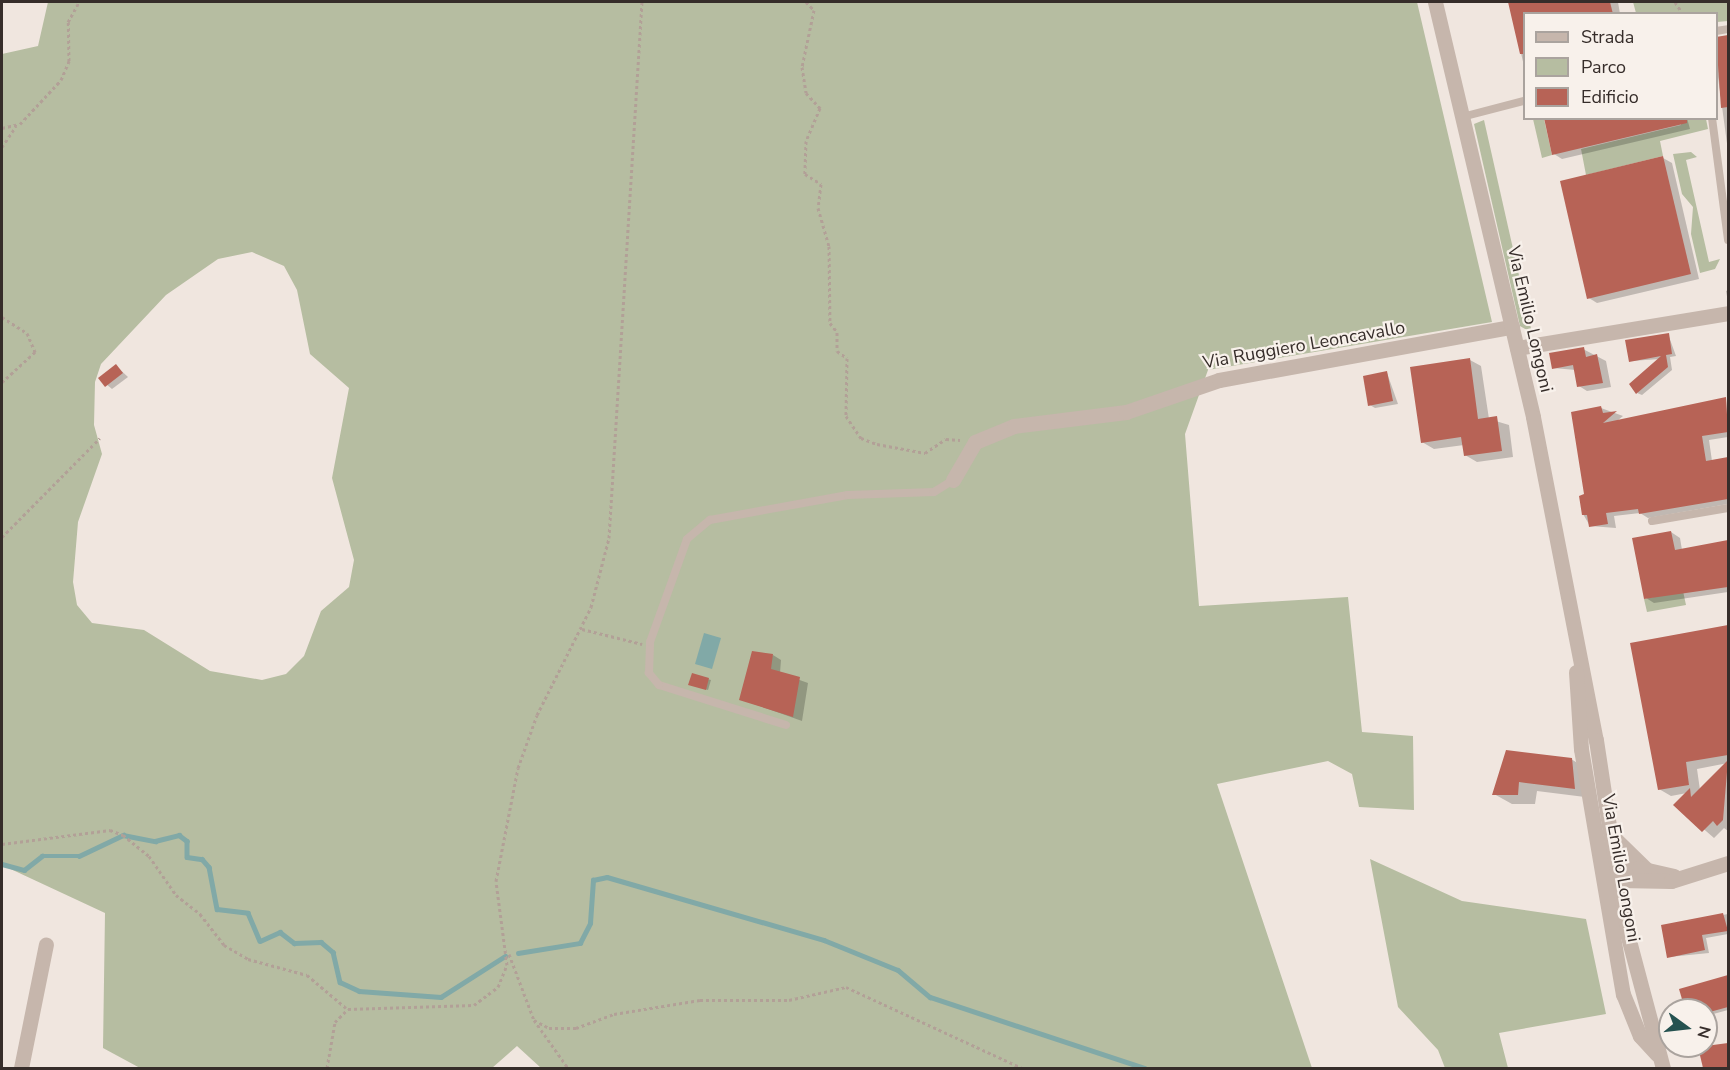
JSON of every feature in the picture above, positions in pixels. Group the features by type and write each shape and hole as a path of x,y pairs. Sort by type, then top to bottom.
{"street":[{"name":"Via Emilio Longoni","path":"1435,2 1517,348 1611,834 1623,918 1660,1061"},
{"path":"1517,348 1727,316"},
{"name":"Via Ruggiero Leoncavallo","path":"975,442 1014,426 1142,408 1218,380 1512,327"},
{"path":"953,480 975,442"},
{"name":"Via Emilio Longoni","path":"1576,648 1581,749 1623,994 1640,1036 1660,1061"},
{"name":"Via Emilio Longoni","path":"1581,749 1593,765 1617,877 1623,994"},
{"path":"1611,834 1649,877"},
{"path":"1617,877 1686,878 1728,863"},
{"path":"1623,918 1628,899 1649,877"},
{"path":"21,1068 46,944"}],"lane":[{"path":"1462,117 1523,101"},
{"path":"1712,120 1728,240"},
{"path":"786,725 659,685 649,673 650,642 687,538 710,520 848,495 934,492 953,480"},
{"path":"1652,522 1728,508"}],"path":[{"path":"2,147 16,126 67,70 68,22 79,2"},
{"path":"327,1068 334,1022 348,1009 474,1005 498,987 507,965 506,943 496,881 518,768 537,715 582,629 603,568 613,507 642,2"},
{"path":"806,2 814,10 802,67 806,93 820,108 806,141 805,174 821,184 818,208 829,246 830,323 837,332 837,351 847,358 846,416 861,438 899,448 925,453 946,439 975,442"},
{"path":"2,128 16,126"},
{"path":"2,317 27,333 35,352 2,382"},
{"path":"2,537 100,438"},
{"path":"582,629 626,640"},
{"path":"2,844 110,830 123,835 149,856 176,895 200,914 224,945 248,960 307,975 348,1009"},
{"path":"506,943 534,1020 568,1068"},
{"path":"534,1020 549,1028 576,1028 614,1014 700,1000 789,1000 846,987 1022,1068"}],"green space":[{"path":"48,2 1417,2 1492,322 1208,370 1185,434 1199,606 1348,597 1362,732 1413,736 1414,810 1359,807 1352,774 1328,761 1217,784 1312,1068 541,1068 517,1046 492,1068 140,1068 103,1048 105,913 2,865 2,54 38,46","holes":["252,252 284,266 297,290 310,354 349,388 332,478 354,560 349,587 321,611 304,656 286,674 262,680 210,671 144,630 92,623 77,605 73,582 78,522 102,454 94,425 95,382 101,364 166,295 218,259"]},
{"path":"1633,2 1728,2 1728,21 1718,22 1718,12 1636,12"},
{"path":"1484,120 1532,333 1520,326 1474,124"},
{"path":"1533,120 1544,120 1552,155 1542,158"},
{"path":"1680,120 1706,120 1708,129 1660,141 1663,156 1586,175 1581,149 1681,125"},
{"path":"1691,152 1697,157 1686,160 1709,262 1720,259 1715,269 1700,273 1691,234 1693,207 1682,194 1673,154"},
{"path":"1683,591 1686,605 1647,612 1644,599"},
{"path":"1370,859 1462,901 1586,919 1606,1014 1499,1033 1508,1068 1445,1068 1438,1050 1398,1007"}],"water":[{"path":"704,633 721,638 712,669 695,664"}],"building":[{"path":"1508,2 1610,2 1612,12 1523,12 1523,54 1520,54"},
{"path":"1728,35 1728,107 1721,108 1718,65 1718,37"},
{"path":"1544,120 1687,120 1687,123 1552,155"},
{"path":"1663,156 1691,274 1587,299 1560,181"},
{"path":"1669,333 1672,354 1666,355 1668,367 1636,394 1629,384 1661,356 1629,362 1625,340"},
{"path":"1584,347 1586,357 1597,354 1603,383 1577,387 1573,365 1552,369 1549,353"},
{"path":"1470,358 1478,419 1497,416 1502,451 1464,456 1461,437 1421,443 1410,367"},
{"path":"116,364 123,373 105,387 98,378"},
{"path":"1387,371 1393,401 1368,406 1363,376"},
{"path":"1726,397 1728,432 1702,436 1706,461 1728,457 1728,499 1639,514 1638,509 1606,513 1608,524 1589,527 1587,515 1582,515 1579,496 1584,494 1571,412 1601,406 1603,413 1617,411 1603,423"},
{"path":"1671,531 1675,550 1728,540 1728,587 1644,599 1632,538"},
{"path":"1728,625 1728,755 1686,762 1689,785 1658,790 1630,643"},
{"path":"752,651 773,654 771,669 800,677 793,717 739,700"},
{"path":"692,673 709,678 706,690 688,685"},
{"path":"1506,750 1572,758 1575,789 1519,782 1518,795 1492,795"},
{"path":"1728,760 1723,820 1717,826 1713,821 1702,832 1673,805 1690,788 1691,797"},
{"path":"1723,913 1728,931 1702,935 1705,950 1667,958 1661,925"},
{"path":"1728,975 1728,1007 1718,1010 1718,998 1682,998 1679,989"},
{"path":"1728,1043 1728,1068 1703,1068 1701,1058 1718,1058 1718,1044"}],"waterway":[{"path":"2,864 24,870 42,856 79,856 123,835 155,841 179,835 187,841 187,857 202,859 209,867 217,909 248,913 260,941 280,932 294,943 321,942 333,952 340,982 359,991 441,997 505,956"},
{"path":"518,953 580,943 590,923 593,880 607,877 824,940 898,970 930,997 1145,1068"}]}
